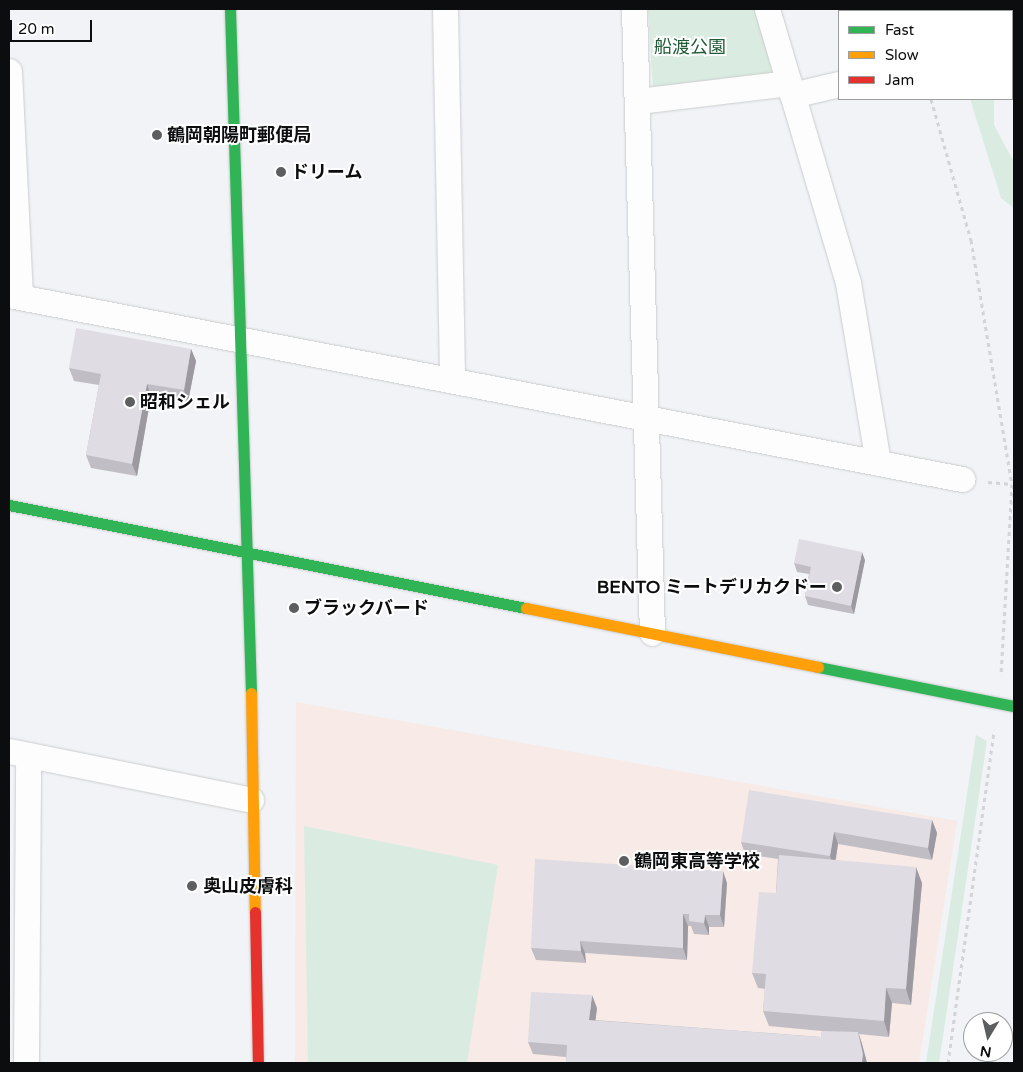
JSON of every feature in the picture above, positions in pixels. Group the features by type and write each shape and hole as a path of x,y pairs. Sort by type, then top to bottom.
{"street":[{"path":"230,9 238,339 248,550 251,800 258,1063"},
{"path":"445,9 452,380"},
{"path":"634,9 650,418 652,633"},
{"path":"767,9 848,283 878,463"},
{"path":"9,71 14,296 962,479"},
{"path":"638,101 838,84"},
{"path":"9,505 248,550 1014,706"},
{"path":"26,1063 18,753 251,800"}],"path":[{"path":"931,100 971,240 1012,484 997,703 948,1063"}],"shaded area":[{"name":"鶴岡東高等学校","path":"296,702 957,821 919,1063 295,1063"}],"green space":[{"name":"船渡公園","path":"648,9 757,9 776,76 653,90"},
{"path":"970,100 994,100 994,125 1014,162 1014,208 1001,198"},
{"path":"976,735 987,741 939,1063 926,1063"},
{"path":"304,826 498,865 467,1063 308,1063"}],"building":[{"path":"76,328 191,349 184,390 147,384 132,464 86,455 101,374 69,368"},
{"path":"799,539 862,552 851,606 805,596 811,567 794,563"},
{"path":"749,790 932,820 928,848 834,832 830,856 741,842"},
{"path":"779,855 916,867 906,989 886,988 884,1021 763,1011 766,974 752,973 759,892 776,893"},
{"path":"535,859 723,871 720,915 705,915 704,923 689,921 689,914 683,914 683,948 580,941 581,951 531,948"},
{"path":"531,992 592,995 589,1020 821,1037 822,1031 858,1032 863,1054 862,1063 566,1063 567,1045 528,1042"}],"traffic: fast":[{"path":"230,9 251,693"},
{"path":"9,505 526,608"},
{"path":"818,667 1014,706"}],"traffic: slow":[{"path":"526,608 818,667"},
{"path":"251,693 255,912"}],"traffic: jam":[{"path":"255,912 258,1063"}],"place":[{"name":"鶴岡朝陽町郵便局","path":"157,135"},
{"name":"ドリーム","path":"281,172"},
{"name":"昭和シェル","path":"130,402"},
{"name":"BENTO ミートデリカクドー","path":"837,587"},
{"name":"ブラックバード","path":"294,608"},
{"name":"鶴岡東高等学校","path":"624,861"},
{"name":"奥山皮膚科","path":"192,886"}]}
